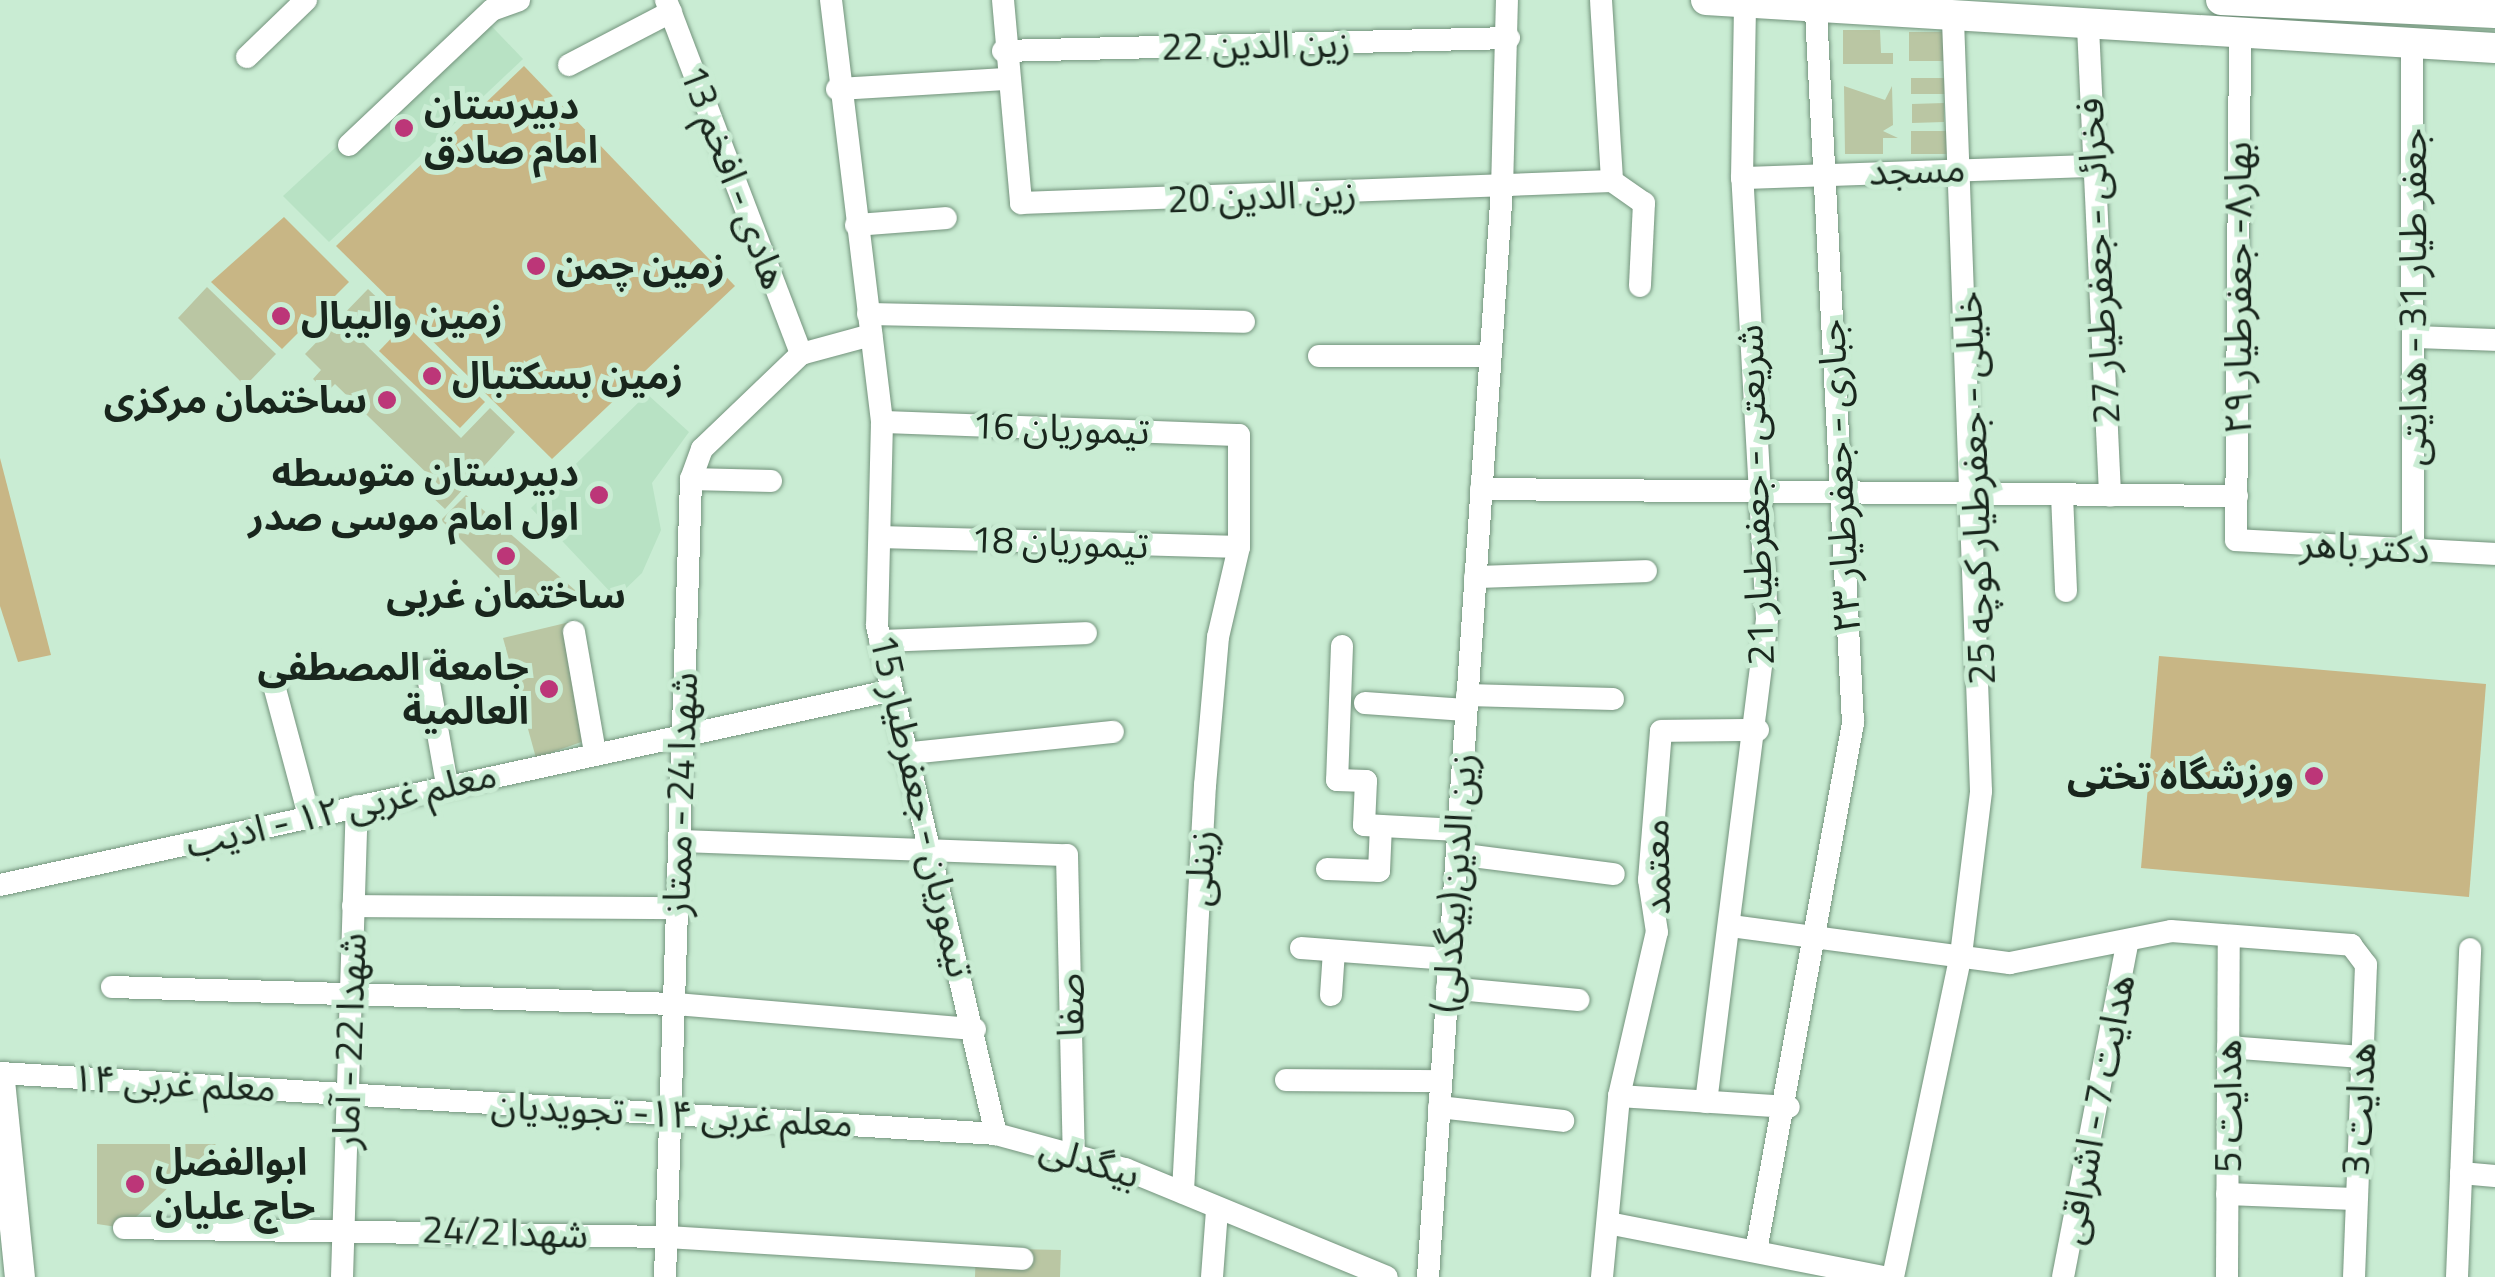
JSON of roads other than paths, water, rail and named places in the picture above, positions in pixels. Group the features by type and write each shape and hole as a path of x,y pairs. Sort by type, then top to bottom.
{"main road":[{"path":"1706,0 1816,13 2495,48"},
{"path":"2222,0 2495,13"},
{"path":"0,1081 20,1277"}],"street":[{"path":"247,57 306,0"},
{"path":"348,145 492,10 519,0"},
{"name":"تیموریان - جعفرطیار 15","path":"831,0 837,89 882,422 880,642 902,754 930,844 996,1134"},
{"path":"837,89 1007,78 1002,0"},
{"name":"زین الدین(بیگدلی)","path":"1428,1277 1502,189 1509,38 1507,0"},
{"path":"1601,0 1612,181 1644,202 1640,286"},
{"name":"شریعتی - جعفرطیار 21","path":"1706,1102 1758,730 1767,620 1742,178 1745,5"},
{"path":"569,65 668,6"},
{"name":"هادی - افخم 13","path":"668,6 802,354"},
{"name":"جباری - جعفرطیار ۲۳","path":"1756,1251 1789,1107 1853,722 1816,13"},
{"name":"خلیلی - جعفرطیار کوچه 25","path":"1893,1277 1961,954 1981,791 1975,494 1953,20"},
{"name":"فخرائی - جعفرطیار 27","path":"2088,27 2110,495"},
{"name":"بهار۸- جعفرطیار ۲۹","path":"2236,540 2240,35"},
{"name":"زین الدین 22","path":"1004,51 1509,38"},
{"name":"جعفر طیار 31 - هدایتی","path":"2412,44 2413,550"},
{"name":"زین الدین 20","path":"1007,78 1021,203 1502,189 1612,181"},
{"name":"مسجد","path":"1742,178 2092,166"},
{"path":"856,225 946,218"},
{"path":"802,354 870,325 1244,322"},
{"path":"2414,337 2495,340"},
{"name":"شهدا 24 - ممتاز","path":"665,1277 692,479 702,449 802,354"},
{"path":"1320,356 1490,356"},
{"name":"تیموریان 16","path":"882,422 1239,435"},
{"name":"زینلی","path":"1183,1192 1205,785 1218,637 1238,547 1239,435"},
{"path":"692,479 771,481"},
{"path":"1481,489 2237,496"},
{"path":"2062,494 2066,591"},
{"name":"تیموریان 18","path":"881,537 1238,547"},
{"name":"دکتر باهر","path":"2236,540 2495,554"},
{"path":"1476,577 1646,571"},
{"path":"574,632 596,752"},
{"path":"880,642 1086,633"},
{"path":"1342,646 1337,780 1366,781 1364,826 1381,826 1614,874"},
{"path":"427,671 447,786"},
{"path":"275,688 308,816"},
{"name":"معلم غربی ۱۲ - ادیب","path":"0,886 682,733 888,691"},
{"path":"1365,703 1613,700"},
{"name":"معتمد","path":"1602,1277 1619,1096 1657,932 1650,880 1661,731 1758,730"},
{"path":"902,754 1112,732"},
{"name":"شهدا 22 - آمار","path":"342,1277 357,806"},
{"path":"1328,869 1379,871 1381,826"},
{"path":"679,841 930,844"},
{"name":"صفا","path":"930,844 1067,856 1074,1154"},
{"path":"353,906 677,908"},
{"path":"1732,926 2010,963 2171,931 2229,936"},
{"name":"هدایت 3","path":"2229,936 2351,946 2366,965 2354,1277"},
{"name":"هدایت 5","path":"2227,1277 2229,936"},
{"name":"هدایت 7 - اشراقی","path":"2063,1277 2128,941"},
{"path":"1301,948 1449,960"},
{"path":"2457,1277 2470,948"},
{"path":"1331,995 1334,950"},
{"path":"112,987 674,1004 975,1029"},
{"path":"1447,988 1578,1000"},
{"path":"2228,1047 2362,1057"},
{"name":"معلم غربی ۱۴","path":"0,1073 348,1094"},
{"path":"1286,1080 1441,1080"},
{"name":"معلم غربی ۱۴- تجویدیان","path":"348,1094 996,1134"},
{"path":"1619,1096 1789,1107"},
{"path":"1439,1107 1563,1121"},
{"name":"بیگدلی","path":"996,1134 1074,1154 1183,1192 1217,1210 1387,1277"},
{"path":"2461,1173 2495,1176"},
{"path":"2227,1194 2354,1199"},
{"path":"1212,1277 1217,1210"},
{"path":"1608,1223 1883,1277"},
{"name":"شهدا 24/2","path":"124,1228 344,1227 666,1237 1022,1259"}],"place":[{"name":"دبیرستان امام صادق","path":"404,128"},
{"name":"زمین چمن","path":"536,266"},
{"name":"زمین والیبال","path":"281,316"},
{"name":"زمین بسکتبال","path":"432,376"},
{"name":"ساختمان مرکزی","path":"387,400"},
{"name":"دبیرستان متوسطه اول امام موسی صدر","path":"599,495"},
{"name":"ساختمان غربی","path":"506,556"},
{"name":"جامعة المصطفی العالمیة","path":"549,689"},
{"name":"ورزشگاه تختی","path":"2314,776"},
{"name":"ابوالفضل حاج علیان","path":"135,1184"}]}
